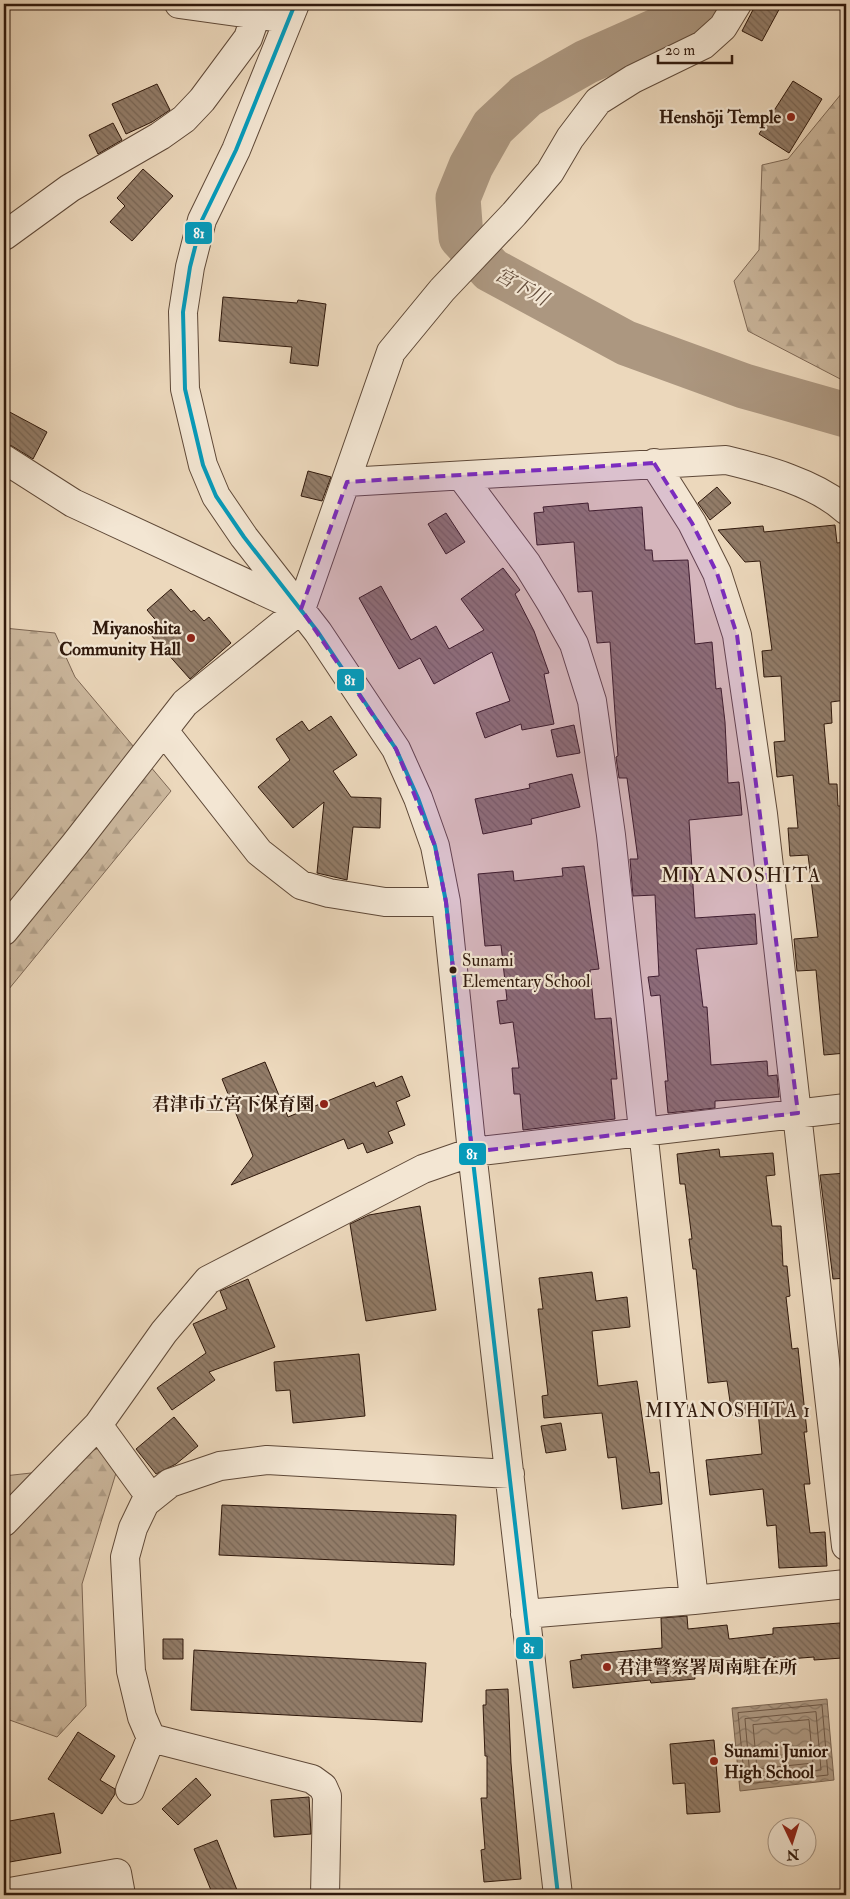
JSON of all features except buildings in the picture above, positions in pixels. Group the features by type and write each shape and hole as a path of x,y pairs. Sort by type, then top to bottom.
{"street":[{"path":"179,4 256,15 291,12 236,150 202,220 190,267 183,312 185,389 203,465 216,496 244,537 301,609 396,749 418,798 435,846 446,902 472,1152 558,1895"},
{"path":"4,931 164,731 184,703 301,609 391,352 442,290 514,214 550,172 570,138 598,101 633,79 703,45 723,27 737,4"},
{"path":"4,236 70,188 160,136 184,119 202,100 248,38 256,15"},
{"path":"4,458 73,503 301,609"},
{"path":"347,482 462,477 654,463 726,460 768,470 805,485 846,510"},
{"path":"654,463 692,523 716,572 738,635 763,814 846,1546"},
{"path":"462,477 527,564 551,603 574,644 592,701 611,835 694,1600"},
{"path":"164,731 259,852 302,885 329,893 384,902 446,902"},
{"path":"4,1522 98,1425 164,1332 208,1280 423,1169 472,1152 798,1112 846,1108"},
{"path":"98,1425 152,1498"},
{"path":"130,1790 151,1738 142,1717 131,1671 126,1558 133,1528 145,1503 170,1482 220,1466 267,1460 510,1474"},
{"path":"525,1614 694,1600 846,1584"},
{"path":"151,1738 312,1779 323,1787 327,1796 325,1895"},
{"path":"4,1893 117,1873 122,1895"}],"highlighted area":[{"path":"654,463 692,523 717,573 737,635 798,1113 472,1152 446,902 435,846 396,749 301,609 347,482"}],"green space":[{"path":"846,88 846,382 748,331 734,281 759,250 762,165 788,159"},
{"path":"4,628 55,633 75,677 171,791 4,995"},
{"path":"99,1448 116,1473 82,1584 86,1706 57,1737 4,1718 4,1476 40,1472"}],"water":[{"path":"827,1699 834,1780 740,1791 732,1708"}],"waterway":[{"name":"宮下川","path":"698,4 681,20 586,62 526,96 493,127 471,166 458,198 461,237 491,270 626,343 744,386 846,415"}],"transit line":[{"name":"81","path":"295,4 236,150 202,220 190,267 183,312 185,389 203,465 216,496 244,537 318,632 396,749 418,798 435,846 446,902 472,1152 558,1895"}],"place":[{"name":"Henshōji Temple","path":"791,117"},
{"name":"Miyanoshita Community Hall","path":"191,638"},
{"name":"Sunami Elementary School","path":"453,970"},
{"name":"君津市立宮下保育園","path":"324,1104"},
{"name":"君津警察署周南駐在所","path":"607,1667"},
{"name":"Sunami Junior High School","path":"714,1761"}],"district":[{"name":"MIYANOSHITA","path":"741,875"},
{"name":"MIYANOSHITA 1","path":"728,1410"}]}
